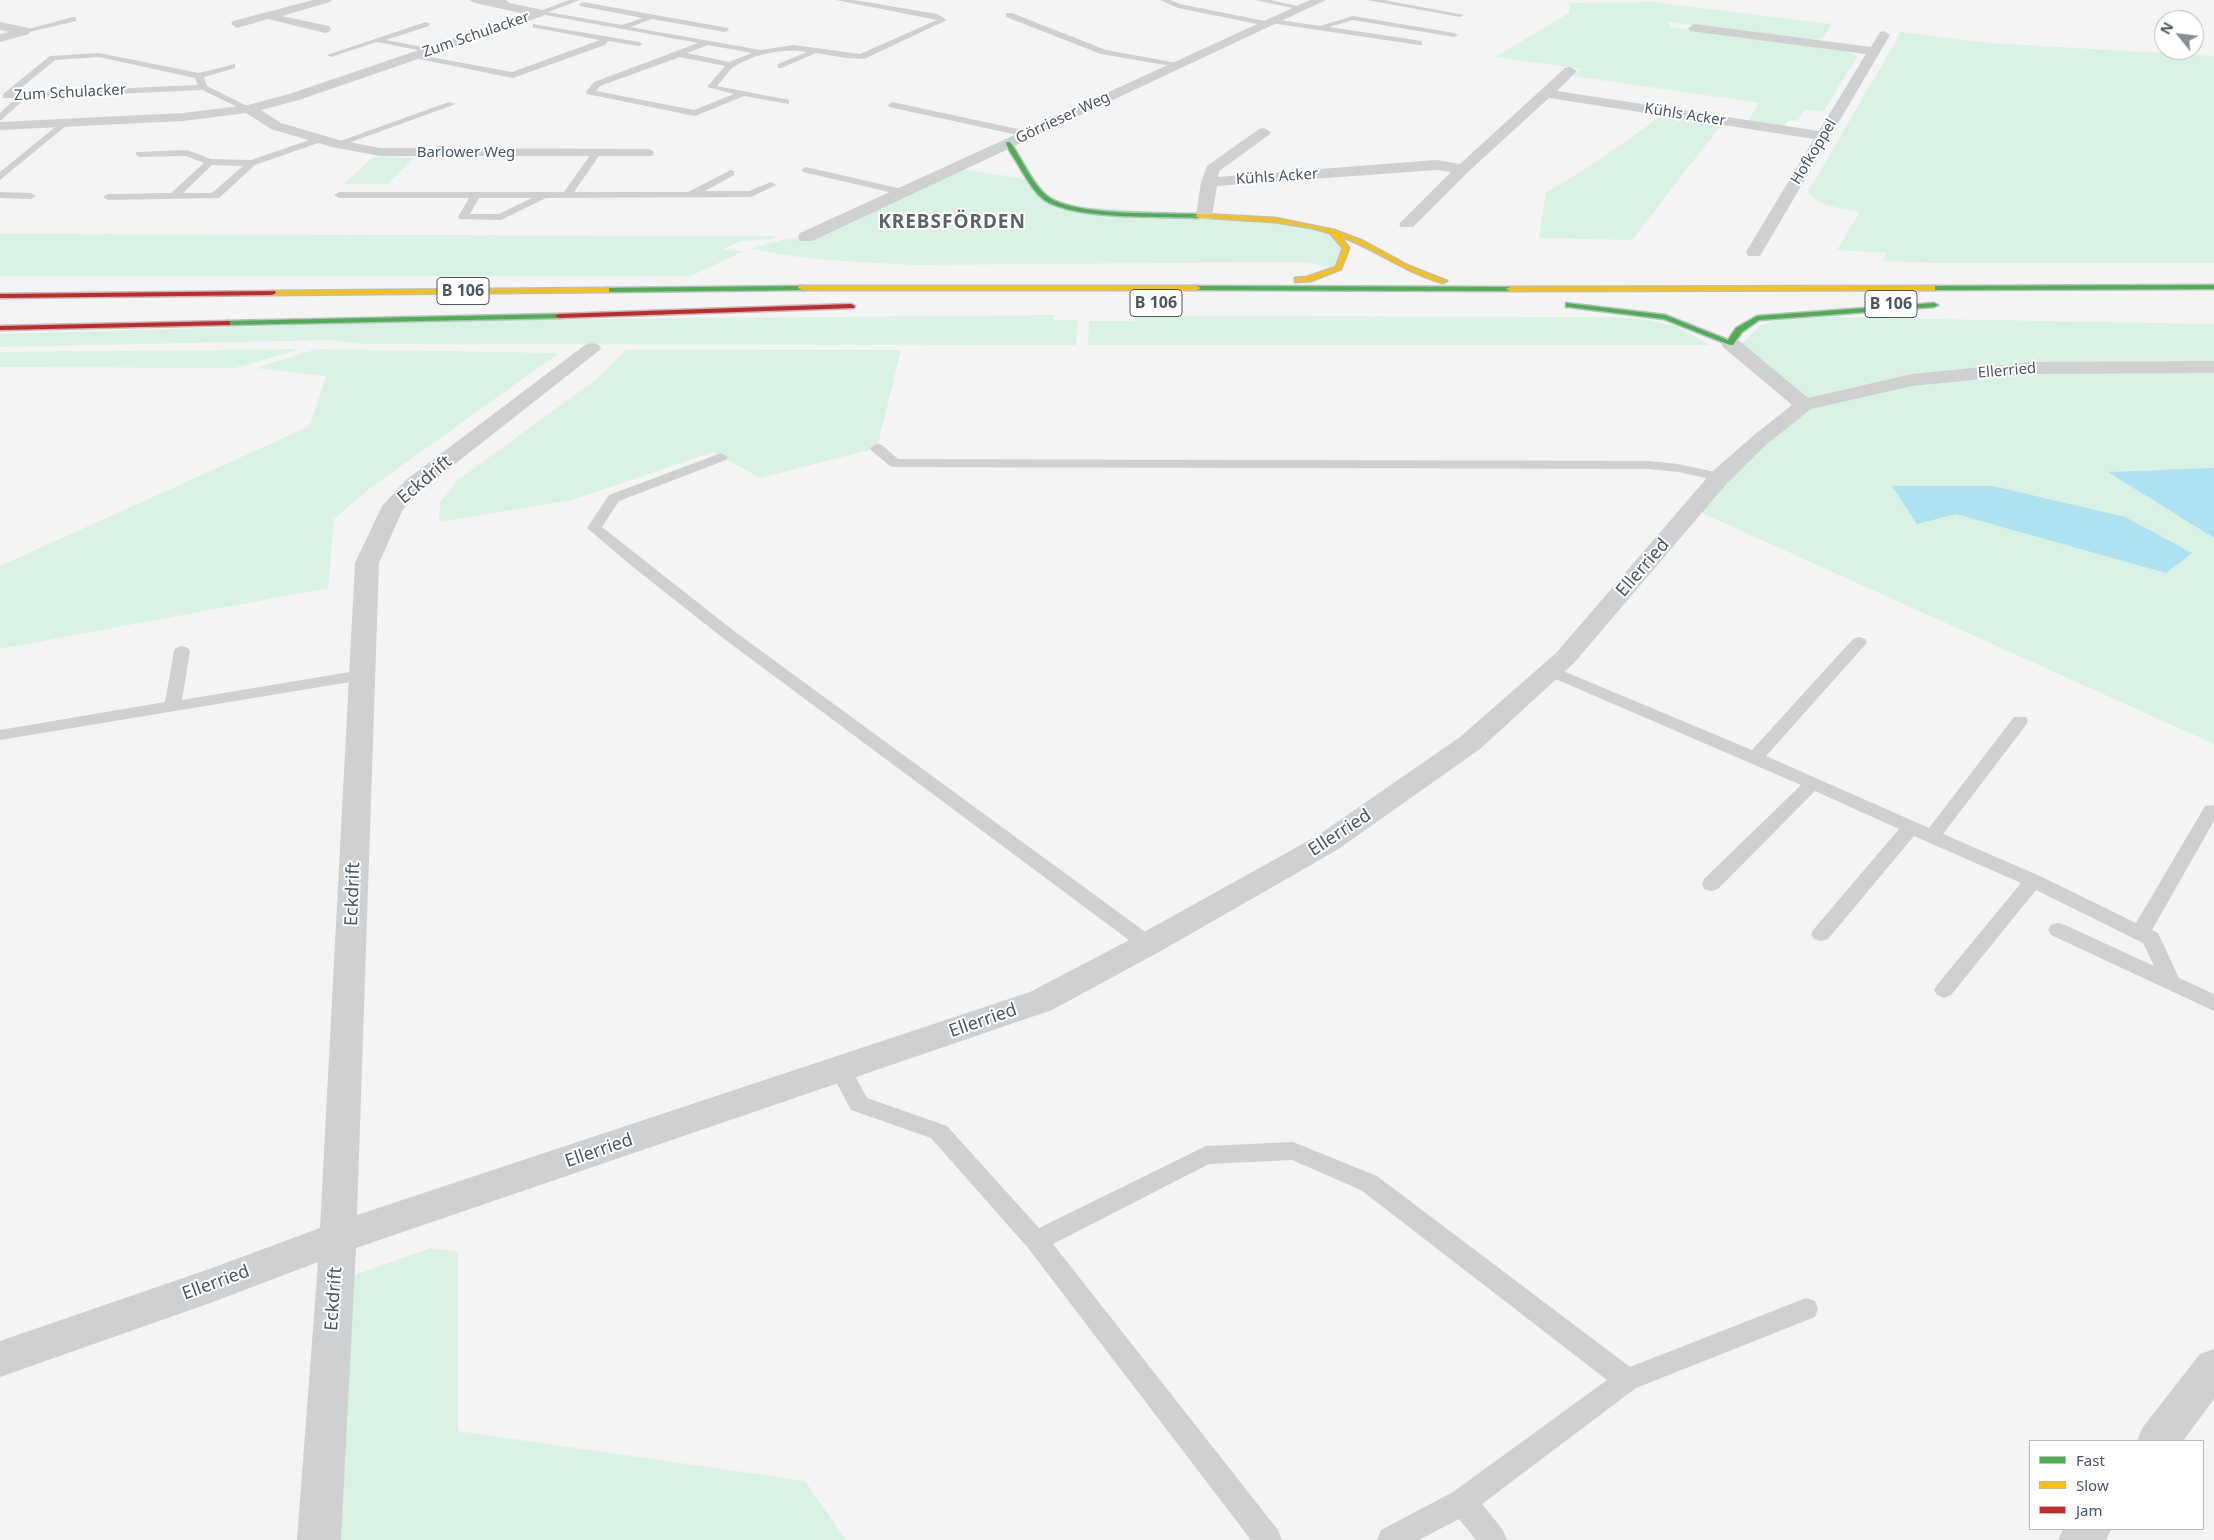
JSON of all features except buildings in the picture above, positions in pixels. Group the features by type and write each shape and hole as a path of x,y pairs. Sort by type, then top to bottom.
{"highway":[{"path":"1008,143 1045,198 1056,204 1079,210 1282,220 1311,225 1370,246 1400,266 1428,278 1504,289"},
{"path":"1174,288 1308,279 1339,268 1346,248 1332,231"},
{"path":"0,285 235,285 685,280 926,288"},
{"name":"B 106","path":"0,296 926,288 2214,288"},
{"name":"B 106","path":"0,328 653,314 858,304 439,307"},
{"name":"B 106","path":"1730,343 1739,330 1757,318 1948,304 1778,305"},
{"path":"1669,305 1564,305 1666,317 1730,343"}],"street":[{"path":"237,24 320,0"},
{"path":"475,0 502,3 537,19"},
{"name":"Görrieser Weg","path":"806,237 1320,0"},
{"path":"268,16 325,29"},
{"name":"Zum Schulacker","path":"0,126 184,118 249,109 294,97 414,56 537,19"},
{"path":"0,26 24,31"},
{"path":"1694,28 1874,51"},
{"path":"0,38 24,31"},
{"name":"Hofkoppel","path":"1754,252 1884,35"},
{"path":"1407,224 1570,72"},
{"name":"Kühls Acker","path":"1546,93 1823,136"},
{"name":"Barlower Weg","path":"249,109 276,126 337,144 380,152 647,153"},
{"name":"Kühls Acker","path":"1204,216 1212,169 1264,132"},
{"name":"Kühls Acker","path":"1209,182 1436,165 1464,169"},
{"path":"1730,343 1804,405"},
{"name":"Eckdrift","path":"319,1540 338,1238 368,563 393,506 414,485 592,349"},
{"name":"Ellerried","path":"0,1358 212,1285 338,1238 1041,1001 1148,944 1327,843 1470,744 1565,658 1720,477 1761,438 1804,405 1912,380 2034,368 2214,367"},
{"path":"2159,1440 2214,1367"},
{"path":"2080,1540 2088,1530"}],"lane":[{"name":"Zum Schulacker","path":"730,64 760,52 794,47 861,57 943,20 937,16 840,0"},
{"path":"1164,0 1178,6 1271,22 1419,43"},
{"path":"1259,0 1302,8"},
{"path":"1371,0 1460,15"},
{"name":"Zum Schulacker","path":"537,19 580,2 725,30"},
{"path":"1009,15 1104,52 1177,65"},
{"name":"Zum Schulacker","path":"594,37 652,17"},
{"path":"1319,28 1353,18 1454,35"},
{"path":"24,31 73,19"},
{"name":"Zum Schulacker","path":"537,19 622,27 760,52"},
{"name":"Zum Schulacker","path":"537,19 594,37 639,44"},
{"path":"331,55 426,24"},
{"name":"Zum Schulacker","path":"414,56 513,75 602,43 605,39"},
{"path":"376,40 430,51"},
{"path":"708,42 597,84 590,92 695,113 743,93"},
{"path":"769,43 794,47"},
{"path":"781,66 816,51"},
{"path":"679,54 730,64 727,72 712,86 786,102"},
{"name":"Zum Schulacker","path":"199,76 99,55 53,58 6,96 203,86 249,109"},
{"path":"203,86 199,76 232,66"},
{"path":"0,118 24,95"},
{"name":"Barlower Weg","path":"337,144 452,104"},
{"path":"892,105 1027,134"},
{"name":"Zum Schulacker","path":"0,177 64,123"},
{"path":"140,154 187,153 210,162 252,163 321,139"},
{"path":"567,194 596,154"},
{"path":"173,197 210,162"},
{"path":"108,197 215,196 252,163"},
{"path":"806,170 902,192"},
{"path":"690,194 731,173"},
{"path":"339,195 751,194 771,184"},
{"path":"0,195 31,196"},
{"path":"476,195 463,217 501,217 545,195"},
{"path":"877,448 896,463 1649,465 1678,468 1720,477"},
{"path":"721,457 614,498 594,528 662,585 795,686 960,804 1148,944"},
{"path":"1755,758 1859,642"},
{"path":"174,707 182,651"},
{"path":"1550,671 1911,826 2033,881 2151,938 2171,982"},
{"path":"0,735 362,675"},
{"path":"1932,836 2020,721"},
{"path":"1711,884 1812,784"},
{"path":"2140,933 2211,810"},
{"path":"1820,934 1911,826"},
{"path":"1944,990 2033,881"},
{"path":"2058,930 2214,1003"},
{"path":"840,1069 859,1104 939,1132 1036,1241 1268,1540"},
{"path":"1036,1241 1206,1155 1293,1151 1369,1183 1627,1380"},
{"path":"1391,1540 1463,1502 1627,1380 1806,1309"},
{"path":"1463,1502 1493,1540"}],"green space":[{"path":"1653,2 1832,24 1822,39 1811,40 1668,22 1671,27 1839,49 1857,57 1823,112 1805,109 1798,120 1788,121 1784,126 1748,121 1759,103 1573,76 1582,69 1495,57 1569,13 1570,3"},
{"path":"1901,32 1990,43 2154,53 2154,60 2204,60 2204,55 2214,56 2214,263 1932,263 1882,261 1887,253 1837,250 1860,212 1825,204 1812,197 1808,192"},
{"path":"1661,116 1721,125 1632,240 1539,238 1546,193 1599,160"},
{"path":"373,157 414,158 387,184 344,184"},
{"path":"955,168 1032,180 1056,205 1282,220 1332,231 1346,248 1339,268 1302,262 912,265 812,259 749,249 782,240 806,237"},
{"path":"0,234 776,236 773,239 741,241 721,250 744,251 691,276 0,276"},
{"path":"1055,315 1053,320 1078,320 1076,345 363,344 330,340 0,347 0,334 485,320"},
{"path":"1135,316 1615,317 1649,320 1678,327 1710,345 1088,345 1089,321 1134,321"},
{"path":"1821,317 2214,324 2214,468 2109,472 2214,538 2214,744 1693,509 1804,406 1736,349 1760,326 1773,321"},
{"path":"301,349 235,368 0,367 0,352"},
{"path":"317,349 559,353 369,489 334,519 328,588 0,649 0,566 310,426 326,376 256,368"},
{"path":"626,350 901,350 877,448 760,478 713,452 572,500 439,522 440,503 458,480 598,378"},
{"path":"431,1248 458,1252 458,1431 805,1481 846,1540 319,1540 335,1282"}],"water":[{"path":"2209,468 2214,468 2214,538 2108,472"},
{"path":"1892,486 1993,486 2125,517 2192,553 2166,573 1956,514 1917,524"}],"traffic: fast":[{"path":"1008,143 1043,195 1059,205 1096,211 1198,216"},
{"path":"1932,288 2214,287"},
{"path":"606,290 802,288"},
{"path":"1197,288 1510,289"},
{"path":"1569,305 1665,317 1730,343 1739,330 1757,318 1934,305"},
{"path":"227,323 559,316"}],"traffic: slow":[{"path":"1198,216 1275,220 1331,231 1361,242 1418,273 1443,281"},
{"path":"1298,280 1308,279 1339,268 1346,248 1332,231"},
{"path":"802,288 1197,288"},
{"path":"1510,289 1932,288"},
{"path":"272,293 606,290"}],"traffic: jam":[{"path":"0,296 272,293"},
{"path":"559,316 851,306"},
{"path":"0,328 227,323"}],"district":[{"name":"KREBSFÖRDEN","path":"952,223"}]}
